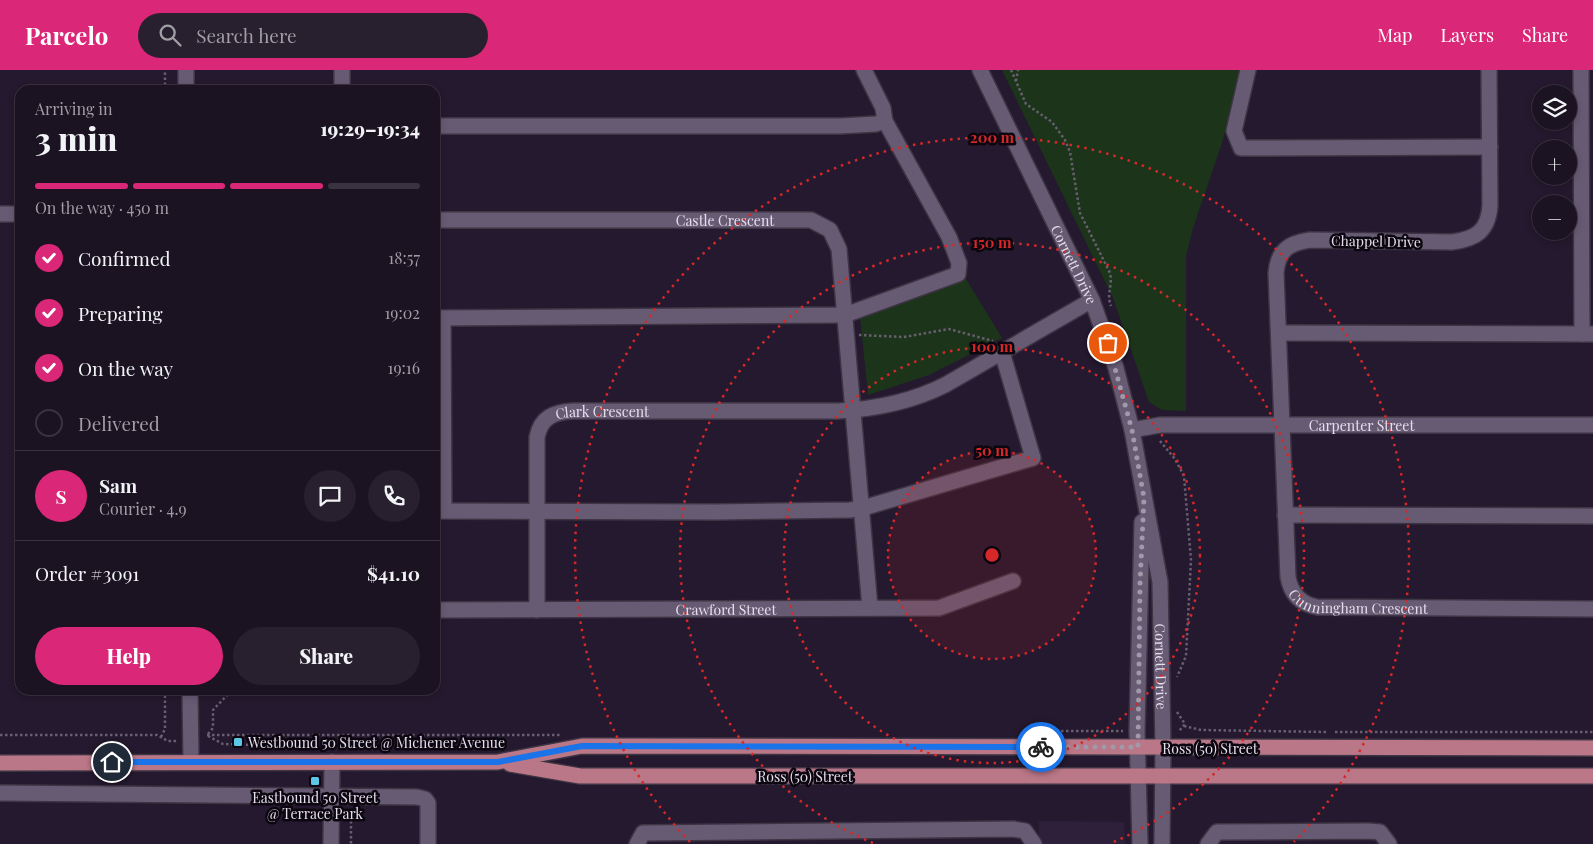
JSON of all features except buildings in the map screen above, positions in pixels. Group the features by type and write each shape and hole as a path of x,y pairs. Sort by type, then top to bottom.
{"main road":[{"name":"Ross (50) Street","path":"498,762 582,746 1593,748"},
{"name":"Ross (50) Street","path":"0,763 498,762 580,776 1593,776"}],"street":[{"path":"186,70 186,85"},
{"path":"342,70 342,85"},
{"path":"440,318 845,315 958,274 959,263 949,237 885,121 883,108 864,70"},
{"name":"Cornett Drive","path":"980,70 1092,300 1116,368 1132,430 1160,582 1163,748 1162,844"},
{"path":"1248,70 1234,130 1241,148 1490,148"},
{"name":"Chappel Drive","path":"1282,424 1280,333 1276,273 1277,262 1285,248 1292,243 1310,240 1452,242 1476,237 1484,230 1490,215 1489,70"},
{"path":"1280,333 1588,334 1581,70"},
{"path":"440,126 840,126 876,124 885,121"},
{"path":"0,214 15,214"},
{"name":"Castle Crescent","path":"440,220 811,220 825,226 837,242 854,410"},
{"name":"Clark Crescent","path":"537,610 537,437 543,422 556,413 854,410 881,407 920,396 945,385 1092,300"},
{"path":"440,511 716,512 863,508 1032,458 1006,349"},
{"path":"854,410 870,608"},
{"name":"Cunningham Crescent","path":"1282,424 1289,583 1297,598 1309,605 1593,608"},
{"name":"Carpenter Street","path":"1132,430 1160,425 1593,424"},
{"name":"Cornett Drive","path":"1140,844 1138,747 1140,584 1144,498"},
{"path":"1285,515 1593,516"},
{"name":"Crawford Street","path":"440,610 939,608 1013,582"},
{"path":"190,695 191,762"},
{"path":"331,844 332,762"},
{"path":"0,793 332,796 425,799 429,807 428,844"},
{"path":"637,844 643,832 842,837 1013,828 1025,831 1034,844"},
{"path":"1208,844 1217,832 1359,831 1380,832 1389,844"}],"path":[{"path":"165,70 165,85"},
{"path":"1011,70 1015,83 1026,104 1057,127 1068,146 1080,213 1112,279 1108,295 1111,306"},
{"path":"1015,83 1018,70"},
{"path":"847,335 904,337 949,329 1006,349"},
{"path":"1160,441 1175,459 1184,476 1190,550 1191,582 1186,656 1176,681"},
{"path":"0,735 158,735 161,737 165,729 165,695"},
{"path":"227,695 213,710 213,728 207,735 223,744 253,745"},
{"path":"1176,706 1184,726"},
{"path":"1179,731 1184,726"},
{"path":"1184,726 1201,730 1593,732"},
{"path":"351,806 351,844"}],"shaded area":[{"path":"1039,821 1124,822 1125,844 1039,844"}],"green space":[{"path":"1002,70 1240,70 1222,143 1193,228 1186,256 1186,411 1162,410 1149,402 1113,298"},
{"path":"966,279 1002,338 929,375 868,395 860,317"}],"way so far":[{"path":"1041,747 1138,747 1140,584 1144,498 1132,430 1108,343"}],"place":[{"name":"Westbound 50 Street @ Michener Avenue","path":"238,742"},
{"name":"Eastbound 50 Street @ Terrace Park","path":"315,781"}],"route":[{"path":"112,762 498,762 582,746 1041,747"}]}
